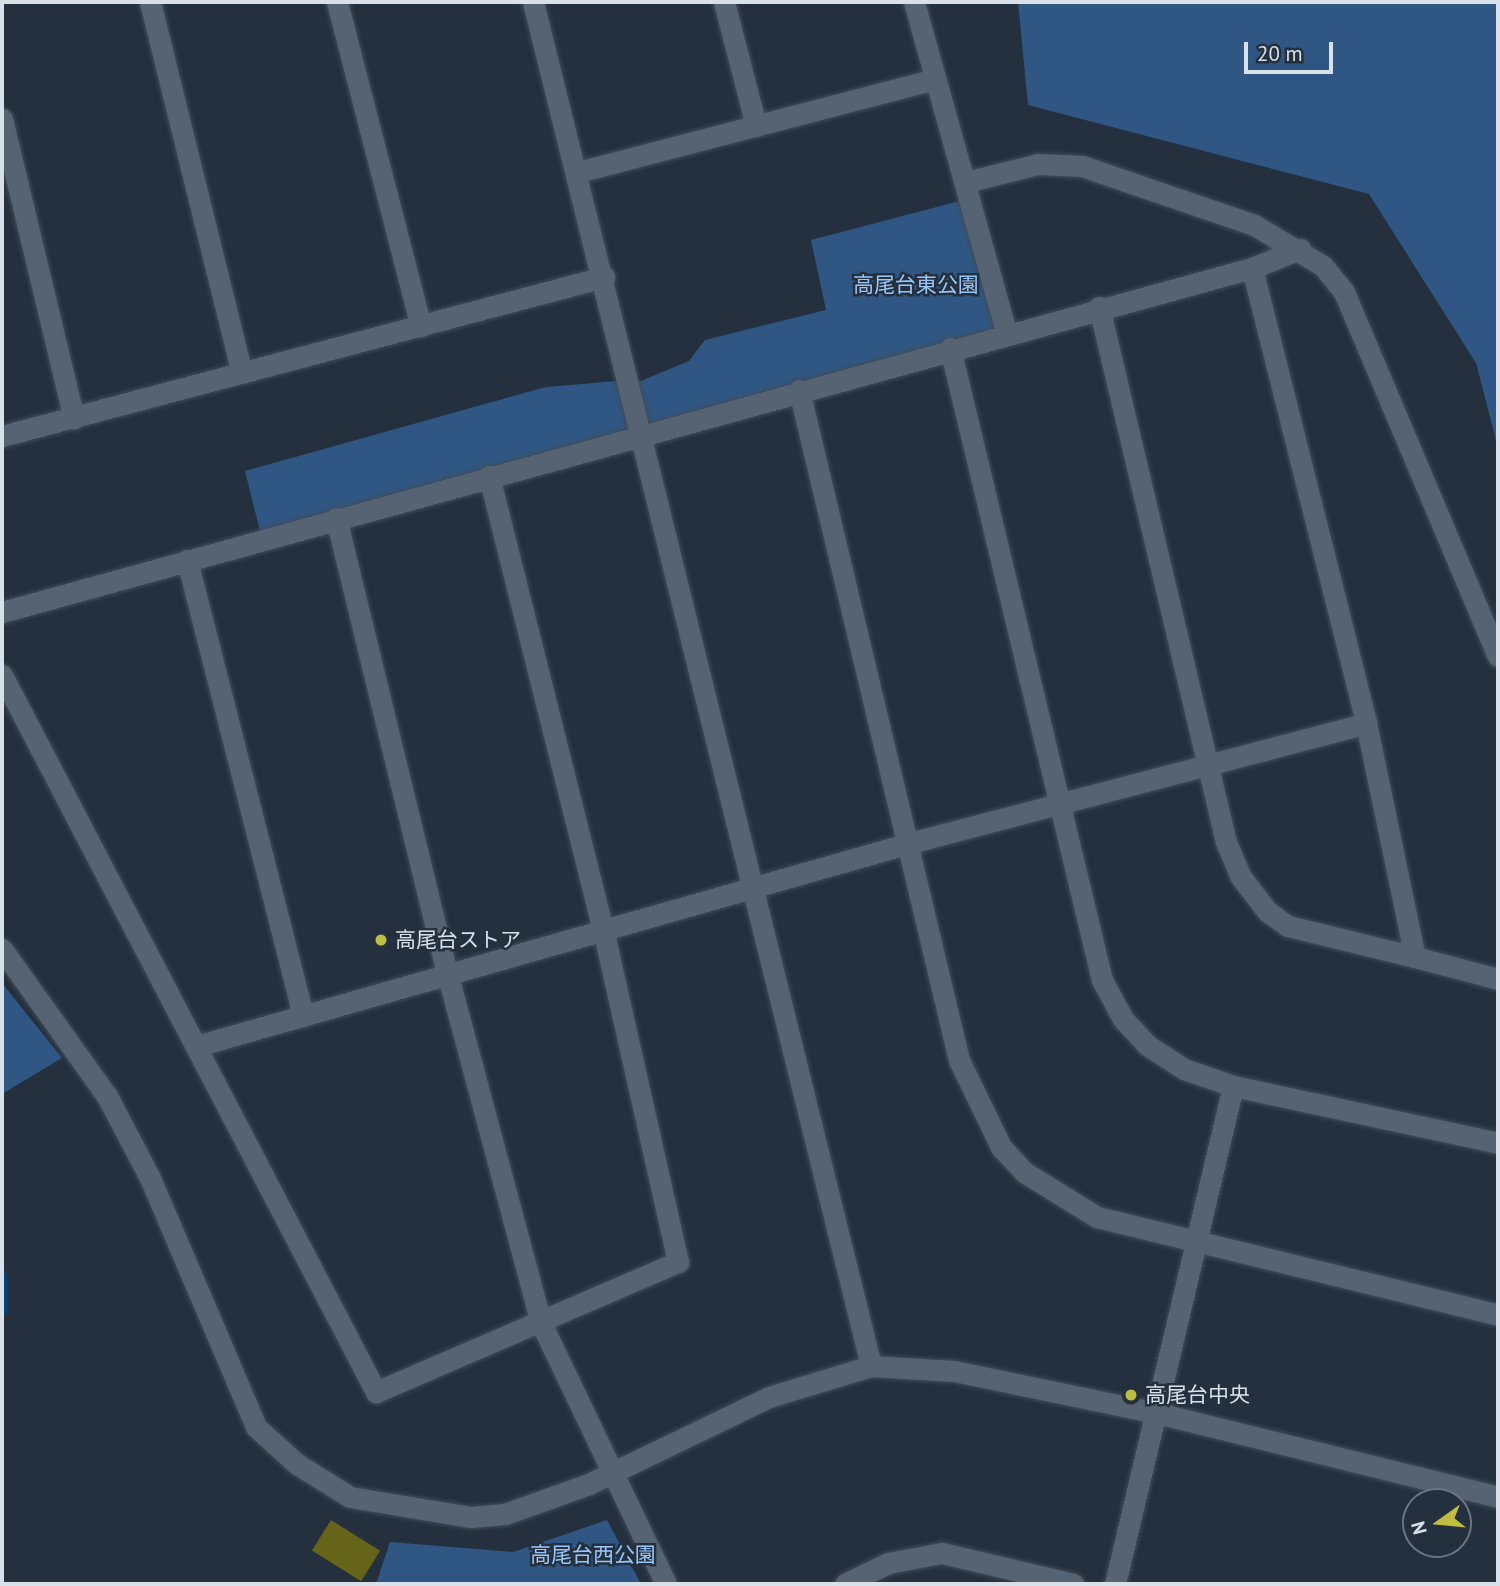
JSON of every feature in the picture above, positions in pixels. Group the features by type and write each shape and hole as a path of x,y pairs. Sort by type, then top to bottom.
{"street":[{"path":"150,2 242,373"},
{"path":"337,2 421,326"},
{"path":"533,2 578,172 871,1366"},
{"path":"724,2 756,127"},
{"path":"914,2 1006,332"},
{"path":"578,172 934,79"},
{"path":"2,119 74,418"},
{"path":"966,182 1038,164 1082,166 1254,225 1300,249 1344,292 1498,656"},
{"path":"2,612 1006,332 1252,268 1300,249"},
{"path":"1252,268 1366,723 1415,957"},
{"path":"2,436 604,277"},
{"path":"1098,307 1226,842 1241,877 1266,911 1317,937 1415,957 1498,979"},
{"path":"950,348 1102,980 1123,1019 1147,1045 1184,1069 1233,1086 1498,1143"},
{"path":"799,390 959,1060 1001,1147 1024,1172 1097,1217 1198,1245 1498,1315"},
{"path":"2,675 200,1045 376,1392 678,1262 603,930 489,476"},
{"path":"337,518 448,976 541,1323 610,1475 666,1584"},
{"path":"187,560 303,1016"},
{"path":"200,1045 906,844 1366,723"},
{"path":"2,949 107,1096 150,1178 256,1427 297,1464 350,1497 471,1517 505,1514 610,1475 769,1397 871,1366 954,1371 1157,1413 1498,1497"},
{"path":"1115,1584 1198,1245 1233,1086"},
{"path":"845,1584 888,1563 942,1553 1073,1584"}],"green space":[{"path":"1018,2 1498,2 1498,448 1476,363 1369,194 1028,105"},
{"name":"高尾台東公園","path":"971,198 1006,332 262,539 245,471 546,387 629,380 631,385 689,361 705,340 826,310 811,240"},
{"path":"2,983 62,1058 2,1094"},
{"name":"高尾台西公園","path":"607,1520 641,1584 376,1584 390,1542 513,1552"}],"building":[{"path":"331,1520 380,1551 361,1581 312,1551"}],"waterway":[{"path":"2,1275 2,1311"}],"place":[{"name":"高尾台ストア","path":"381,940"},
{"name":"高尾台中央","path":"1131,1395"}]}
